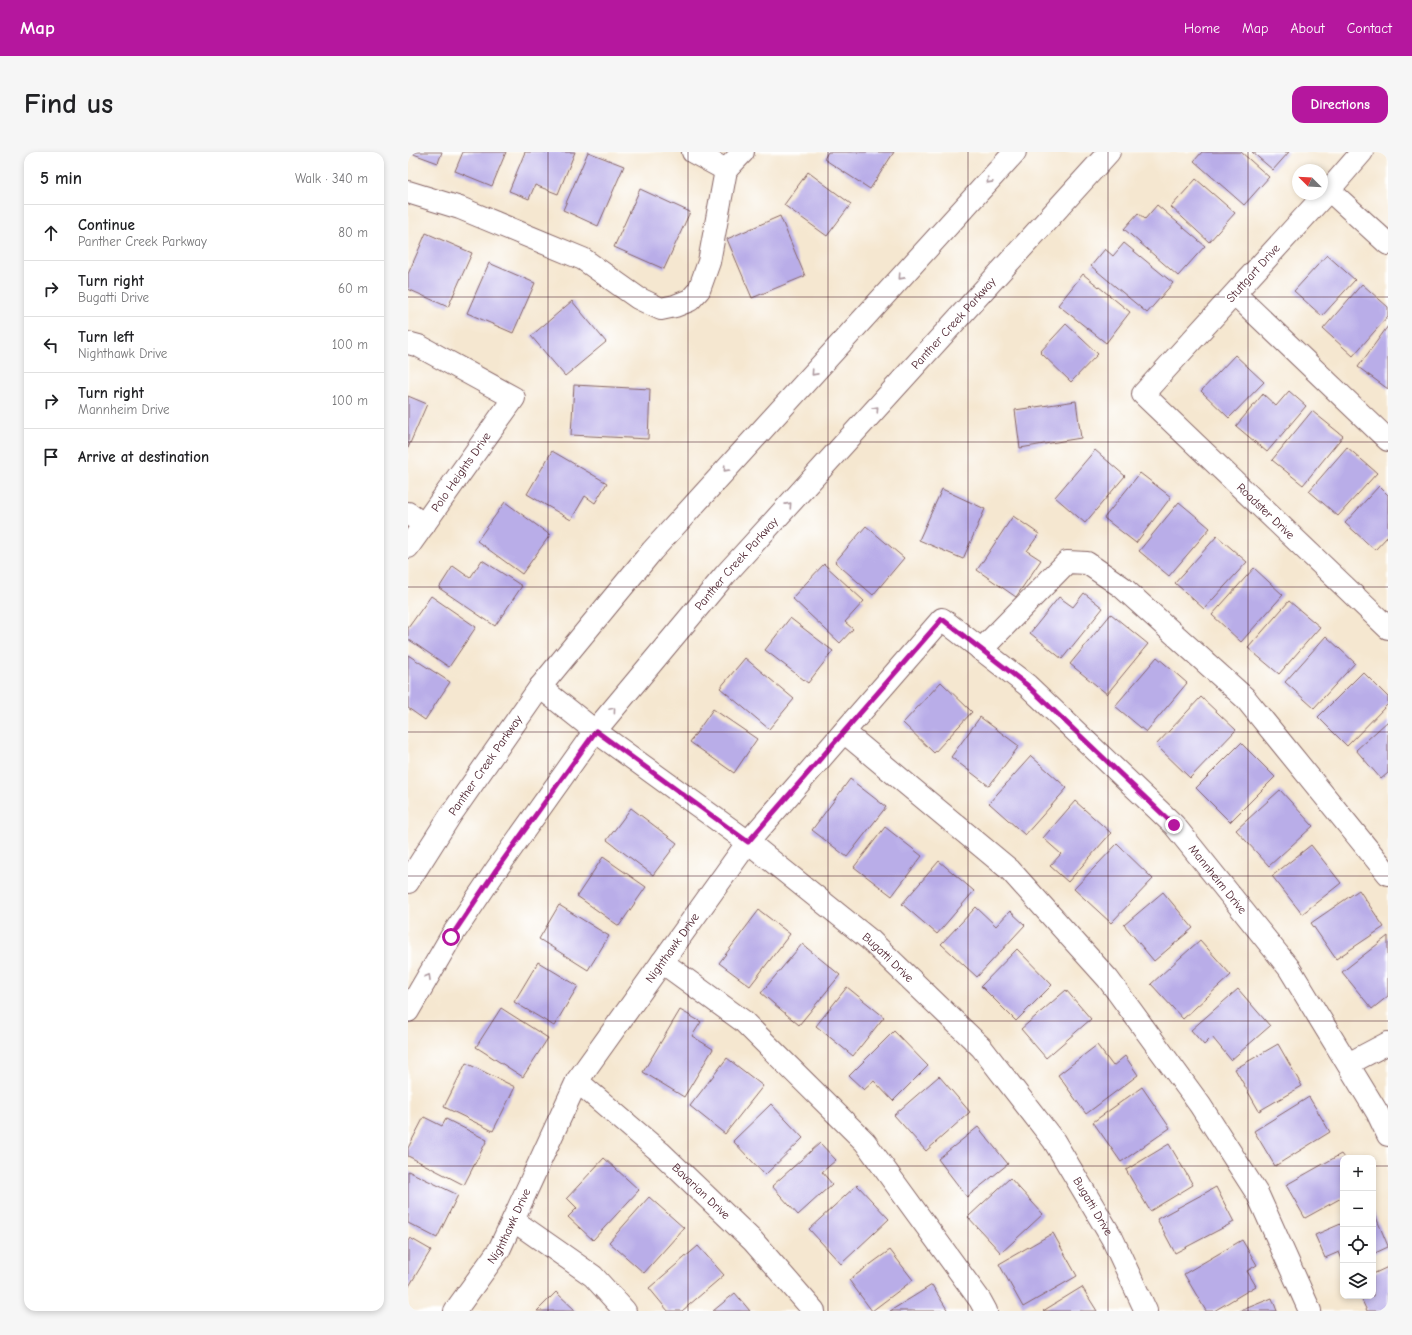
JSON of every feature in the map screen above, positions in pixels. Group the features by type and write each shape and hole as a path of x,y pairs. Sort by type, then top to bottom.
{"street":[{"path":"693,152 726,170"},
{"path":"408,192 460,208 582,259 638,298 661,309 675,306 690,300 699,290 709,262 726,170 743,152"},
{"name":"Panther Creek Parkway","path":"408,882 450,816 540,687 652,551 1015,152"},
{"name":"Panther Creek Parkway","path":"408,1011 463,919 596,731 725,575 1109,152"},
{"name":"Stuttgart Drive","path":"1143,394 1362,152"},
{"path":"1329,190 1388,244"},
{"path":"1235,294 1388,440"},
{"name":"Polo Heights Drive","path":"408,343 418,346 514,398 416,519 408,547"},
{"name":"Roadster Drive","path":"1143,394 1388,628"},
{"path":"981,650 1067,562 1087,563 1122,587 1246,698 1388,874"},
{"name":"Mannheim Drive","path":"942,619 1027,685 1174,825 1289,968 1377,1112 1388,1135"},
{"name":"Nighthawk Drive","path":"455,1311 499,1250 577,1081 748,842 942,619"},
{"name":"Bugatti Drive","path":"540,687 596,731 748,842 870,940 980,1047 1054,1141 1112,1238 1146,1311"},
{"path":"844,732 1010,870 1108,979 1200,1105 1258,1195 1310,1311"},
{"path":"662,962 743,1021 865,1142 980,1300 986,1311"},
{"path":"1348,1064 1388,1043"},
{"name":"Bavarian Drive","path":"577,1081 660,1152 753,1241 814,1311"},
{"path":"513,1220 593,1276 625,1311"}],"building":[{"path":"408,152 442,152 438,163"},
{"path":"463,152 506,152 492,186 455,171"},
{"path":"525,152 575,152 558,194 535,185 529,199 509,191"},
{"path":"588,152 624,166 598,226 563,210"},
{"path":"828,152 894,152 870,189 824,159"},
{"path":"1202,152 1241,152 1269,177 1244,205 1194,161"},
{"path":"1252,152 1289,152 1273,170"},
{"path":"808,172 851,204 827,236 784,205"},
{"path":"1196,179 1235,213 1209,242 1171,207"},
{"path":"640,189 690,212 664,269 614,247"},
{"path":"1157,205 1205,246 1178,276 1124,229 1138,213 1145,219"},
{"path":"780,216 805,276 752,298 727,239"},
{"path":"426,233 472,253 448,307 408,289 408,274"},
{"path":"1124,243 1173,283 1147,313 1091,266 1105,249 1113,256"},
{"path":"1327,255 1355,280 1322,316 1294,291"},
{"path":"489,263 535,283 513,333 467,313"},
{"path":"1083,274 1130,312 1106,343 1058,305"},
{"path":"1362,284 1388,307 1388,316 1353,356 1323,329"},
{"path":"572,301 606,342 565,376 531,336"},
{"path":"1066,324 1098,354 1071,382 1040,352"},
{"path":"1388,326 1388,389 1358,367"},
{"path":"1235,355 1264,382 1229,418 1201,391"},
{"path":"574,385 650,389 648,439 571,435"},
{"path":"1289,391 1306,406 1267,452 1236,426 1263,394 1276,406"},
{"path":"408,396 427,404 408,448"},
{"path":"1076,401 1081,438 1020,448 1015,410"},
{"path":"1312,411 1343,436 1303,485 1272,460"},
{"path":"1347,447 1377,473 1338,516 1309,491"},
{"path":"1095,450 1125,476 1085,523 1055,497"},
{"path":"552,451 607,483 595,503 585,496 571,520 527,494"},
{"path":"1140,473 1171,497 1136,543 1104,518"},
{"path":"1379,486 1388,495 1388,536 1375,550 1345,523"},
{"path":"942,489 985,509 963,559 919,540"},
{"path":"505,502 550,535 522,574 477,541"},
{"path":"1179,502 1210,528 1169,576 1139,551"},
{"path":"1013,516 1039,534 1027,551 1041,560 1016,597 977,570"},
{"path":"866,526 904,558 873,595 835,562"},
{"path":"1217,536 1247,562 1204,609 1175,583"},
{"path":"482,560 522,586 495,626 439,588 453,566 470,578"},
{"path":"824,564 864,601 845,622 853,629 840,643 792,598"},
{"path":"1254,568 1283,595 1241,642 1212,615"},
{"path":"1084,593 1103,608 1062,659 1030,633 1059,597 1073,607"},
{"path":"431,596 476,627 449,667 408,639 408,628"},
{"path":"1289,601 1320,627 1279,674 1248,648"},
{"path":"1111,614 1148,644 1107,694 1070,664"},
{"path":"790,618 833,651 808,683 765,650"},
{"path":"1326,636 1355,663 1314,708 1285,682"},
{"path":"408,655 450,682 425,720 408,708"},
{"path":"1157,657 1187,683 1146,732 1115,706"},
{"path":"745,658 794,699 769,729 720,688"},
{"path":"1363,672 1388,697 1388,704 1347,746 1318,717"},
{"path":"941,682 972,712 934,753 903,723"},
{"path":"1201,697 1236,730 1190,778 1156,745"},
{"path":"713,709 757,739 734,773 690,742"},
{"path":"980,717 1019,746 989,786 951,757"},
{"path":"1388,721 1388,773 1381,779 1356,750"},
{"path":"1241,743 1275,777 1230,822 1196,788"},
{"path":"1031,756 1067,788 1025,835 989,803"},
{"path":"850,779 886,807 847,857 812,830"},
{"path":"1280,790 1313,826 1269,866 1236,830"},
{"path":"1075,801 1111,833 1068,882 1050,866 1061,854 1043,838"},
{"path":"631,808 677,843 653,875 607,840"},
{"path":"885,827 922,856 892,896 854,867"},
{"path":"1117,844 1153,879 1111,923 1074,889"},
{"path":"1311,845 1341,883 1302,914 1272,876"},
{"path":"603,857 646,887 619,926 577,896"},
{"path":"939,861 974,891 937,934 902,904"},
{"path":"1359,890 1384,927 1336,959 1311,923"},
{"path":"1163,892 1193,928 1154,961 1124,925"},
{"path":"559,905 609,936 588,970 539,939"},
{"path":"976,907 996,926 1010,911 1025,925 977,977 941,944"},
{"path":"759,910 790,934 750,986 719,963"},
{"path":"1388,936 1388,996 1372,1009 1342,972"},
{"path":"1200,940 1231,975 1183,1019 1151,984"},
{"path":"802,944 840,975 799,1025 761,993"},
{"path":"1017,949 1052,985 1016,1021 981,986"},
{"path":"538,962 578,986 554,1026 514,1002"},
{"path":"847,987 884,1017 853,1056 816,1026"},
{"path":"1238,989 1270,1026 1231,1060 1212,1037 1204,1045 1191,1030"},
{"path":"1066,990 1091,1019 1046,1058 1021,1029"},
{"path":"501,1008 548,1038 523,1077 476,1047"},
{"path":"680,1010 701,1022 692,1036 713,1049 684,1097 643,1072"},
{"path":"894,1031 928,1066 893,1101 874,1081 864,1090 849,1076"},
{"path":"1278,1044 1302,1086 1259,1111 1235,1069"},
{"path":"1097,1045 1113,1066 1125,1056 1138,1075 1086,1114 1058,1075"},
{"path":"727,1058 763,1086 725,1134 690,1106"},
{"path":"466,1063 515,1087 493,1131 444,1107"},
{"path":"939,1076 970,1112 926,1151 894,1115"},
{"path":"1142,1087 1170,1128 1121,1162 1093,1122"},
{"path":"1309,1097 1330,1132 1275,1166 1254,1131"},
{"path":"771,1104 803,1138 765,1175 733,1141"},
{"path":"424,1117 442,1126 446,1119 487,1140 464,1185 408,1156 408,1148"},
{"path":"978,1127 1008,1164 967,1197 938,1159"},
{"path":"820,1143 836,1160 822,1172 832,1184 798,1215 772,1186"},
{"path":"1169,1144 1193,1185 1150,1211 1126,1170"},
{"path":"1341,1154 1342,1155 1340,1155 1340,1199 1305,1218 1286,1185"},
{"path":"604,1158 639,1190 593,1240 568,1217 577,1208 567,1198"},
{"path":"408,1171 458,1195 437,1238 408,1223"},
{"path":"1010,1178 1043,1214 1001,1253 968,1217"},
{"path":"857,1185 889,1219 841,1264 809,1229"},
{"path":"1216,1187 1234,1222 1175,1253 1157,1219"},
{"path":"649,1197 684,1228 644,1273 609,1242"},
{"path":"1376,1217 1388,1246 1376,1253"},
{"path":"1340,1224 1340,1254 1339,1252 1325,1258 1315,1235"},
{"path":"1053,1233 1077,1276 1023,1307 999,1264"},
{"path":"410,1238 431,1250 408,1288 408,1241"},
{"path":"1242,1240 1257,1265 1247,1271 1256,1286 1214,1311 1206,1311 1184,1274"},
{"path":"698,1246 724,1275 682,1311 668,1311 649,1288"},
{"path":"890,1250 913,1280 872,1311 849,1280"},
{"path":"1388,1267 1388,1311 1367,1311 1361,1299 1376,1299 1376,1273"},
{"path":"932,1285 948,1311 890,1311"},
{"path":"1082,1287 1097,1311 1043,1311"},
{"path":"556,1292 576,1311 537,1311"},
{"path":"735,1293 750,1311 713,1311"},
{"path":"1272,1298 1277,1311 1240,1311"}],"route":[{"path":"451,937 496,870 596,731 748,842 942,619 1027,685 1174,825"}]}
